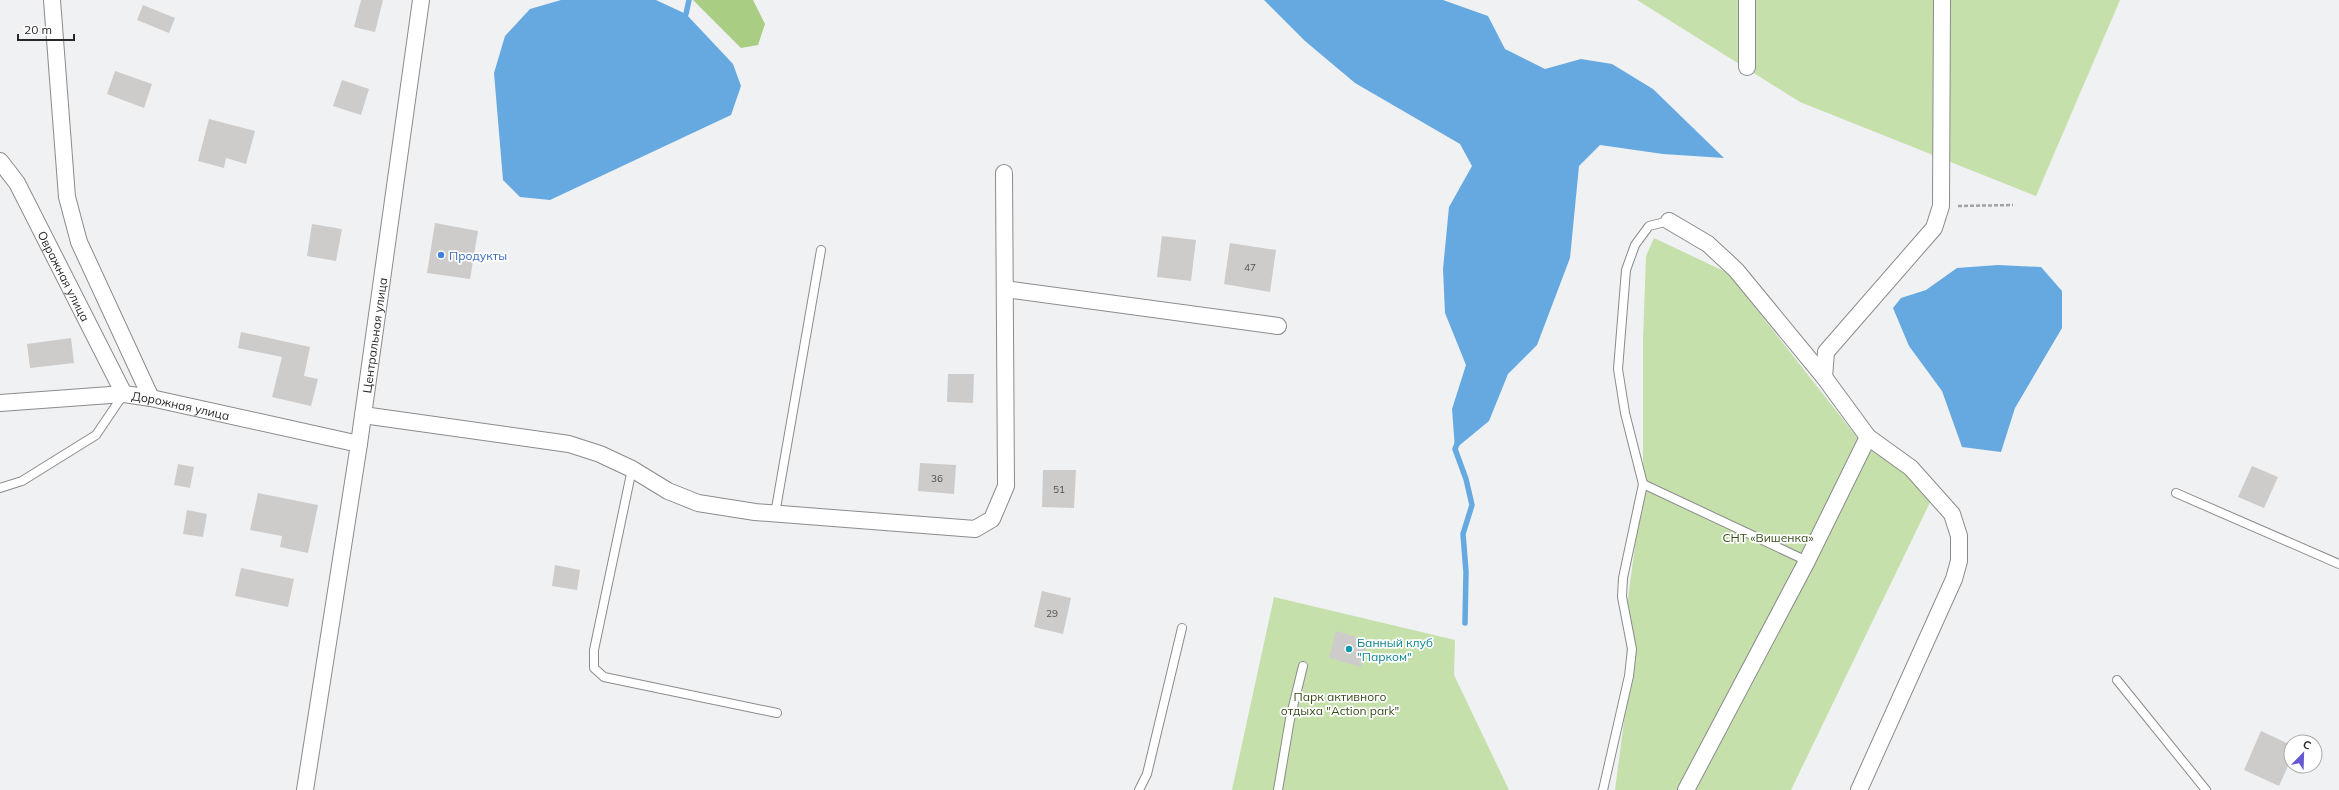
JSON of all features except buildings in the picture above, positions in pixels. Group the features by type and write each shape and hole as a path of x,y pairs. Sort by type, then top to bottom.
{"street":[{"path":"52,0 68,197 79,242 151,398"},
{"name":"Центральная улица","path":"305,790 359,444 421,0"},
{"path":"1747,0 1747,67"},
{"path":"1824,377 1826,352 1934,228 1942,206 1942,0"},
{"name":"Овражная улица","path":"0,161 17,183 124,394"},
{"path":"363,415 569,444 600,454 632,469 668,491 698,503 776,514 976,529 992,519 1006,486 1004,173"},
{"path":"1669,221 1708,244 1736,270 1824,377 1868,437 1911,468 1952,514 1960,536 1959,561 1954,579 1859,790"},
{"path":"1005,289 1278,326"},
{"name":"Дорожная улица","path":"0,403 124,394 151,398 359,444"},
{"path":"1686,790 1807,561 1868,437"}],"lane":[{"path":"1602,790 1629,676 1632,648 1622,597 1623,578 1643,484 1625,413 1618,369 1626,270 1634,245 1649,226 1669,221"},
{"path":"776,514 821,250"},
{"path":"0,488 22,481 96,435 124,394"},
{"path":"632,469 594,650 594,668 604,677 777,713"},
{"path":"1643,484 1807,561"},
{"path":"2176,493 2339,564"},
{"path":"1140,790 1147,774 1182,628"},
{"path":"1278,790 1290,719 1303,666"},
{"path":"2117,680 2206,790"}],"path":[{"path":"1942,206 2013,205"}],"green space":[{"path":"693,0 753,0 765,24 758,45 741,48"},
{"path":"1637,0 2120,0 2036,196 1800,102"},
{"name":"СНТ «Вишенка»","path":"1654,238 1728,273 1863,445 1935,492 1791,790 1615,790 1626,706 1627,606 1643,486 1643,340 1646,256"},
{"name":"Парк активного отдыха \"Action park\"","path":"1274,597 1455,640 1454,675 1509,790 1232,790"}],"water":[{"path":"561,0 656,0 686,14 733,64 741,86 731,115 550,200 520,197 503,180 494,73 505,36 530,9"},
{"path":"1264,0 1443,0 1488,16 1505,49 1545,69 1581,59 1612,64 1653,89 1724,158 1663,154 1600,145 1579,166 1570,258 1537,345 1508,374 1489,421 1455,449 1452,409 1466,365 1445,313 1443,269 1449,207 1472,166 1460,144 1355,83 1305,41"},
{"path":"1998,265 2041,267 2062,291 2062,328 2015,408 2001,452 1962,447 1942,391 1909,346 1893,308 1901,298 1926,290 1957,268"}],"waterway":[{"path":"686,14 689,0"},
{"path":"1457,444 1455,449 1466,479 1472,505 1463,534 1466,572 1465,623"}],"place":[{"name":"Продукты","path":"441,255"},
{"name":"Банный клуб \"Парком\"","path":"1349,649"}]}
